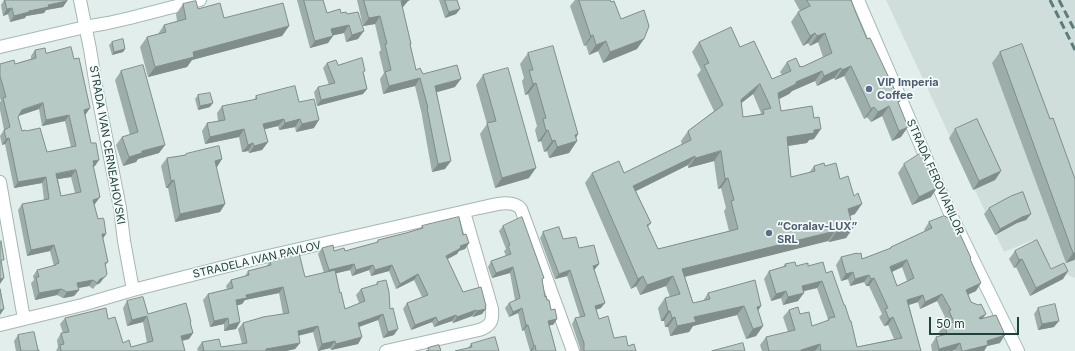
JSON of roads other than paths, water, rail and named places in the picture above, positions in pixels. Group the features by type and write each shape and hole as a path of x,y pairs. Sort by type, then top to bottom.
{"street":[{"name":"STRADA IVAN CERNEAHOVSKI","path":"80,0 114,173 133,290"},
{"name":"STRADA FEROVIARILOR","path":"858,0 950,211 1018,351"},
{"path":"0,47 85,26 108,23 195,1"},
{"path":"0,182 24,319"},
{"name":"STRADELA IVAN PAVLOV","path":"0,325 255,259 506,203 516,204 521,209 573,351"},
{"path":"386,351 479,330 486,328 491,322 493,316 492,309 464,212"}],"railway":[{"path":"1050,0 1075,50"},
{"path":"1059,0 1075,31"}],"place":[{"name":"VIP Imperia Coffee","path":"869,89"},
{"name":"“Coralav-LUX” SRL","path":"769,233"}]}
